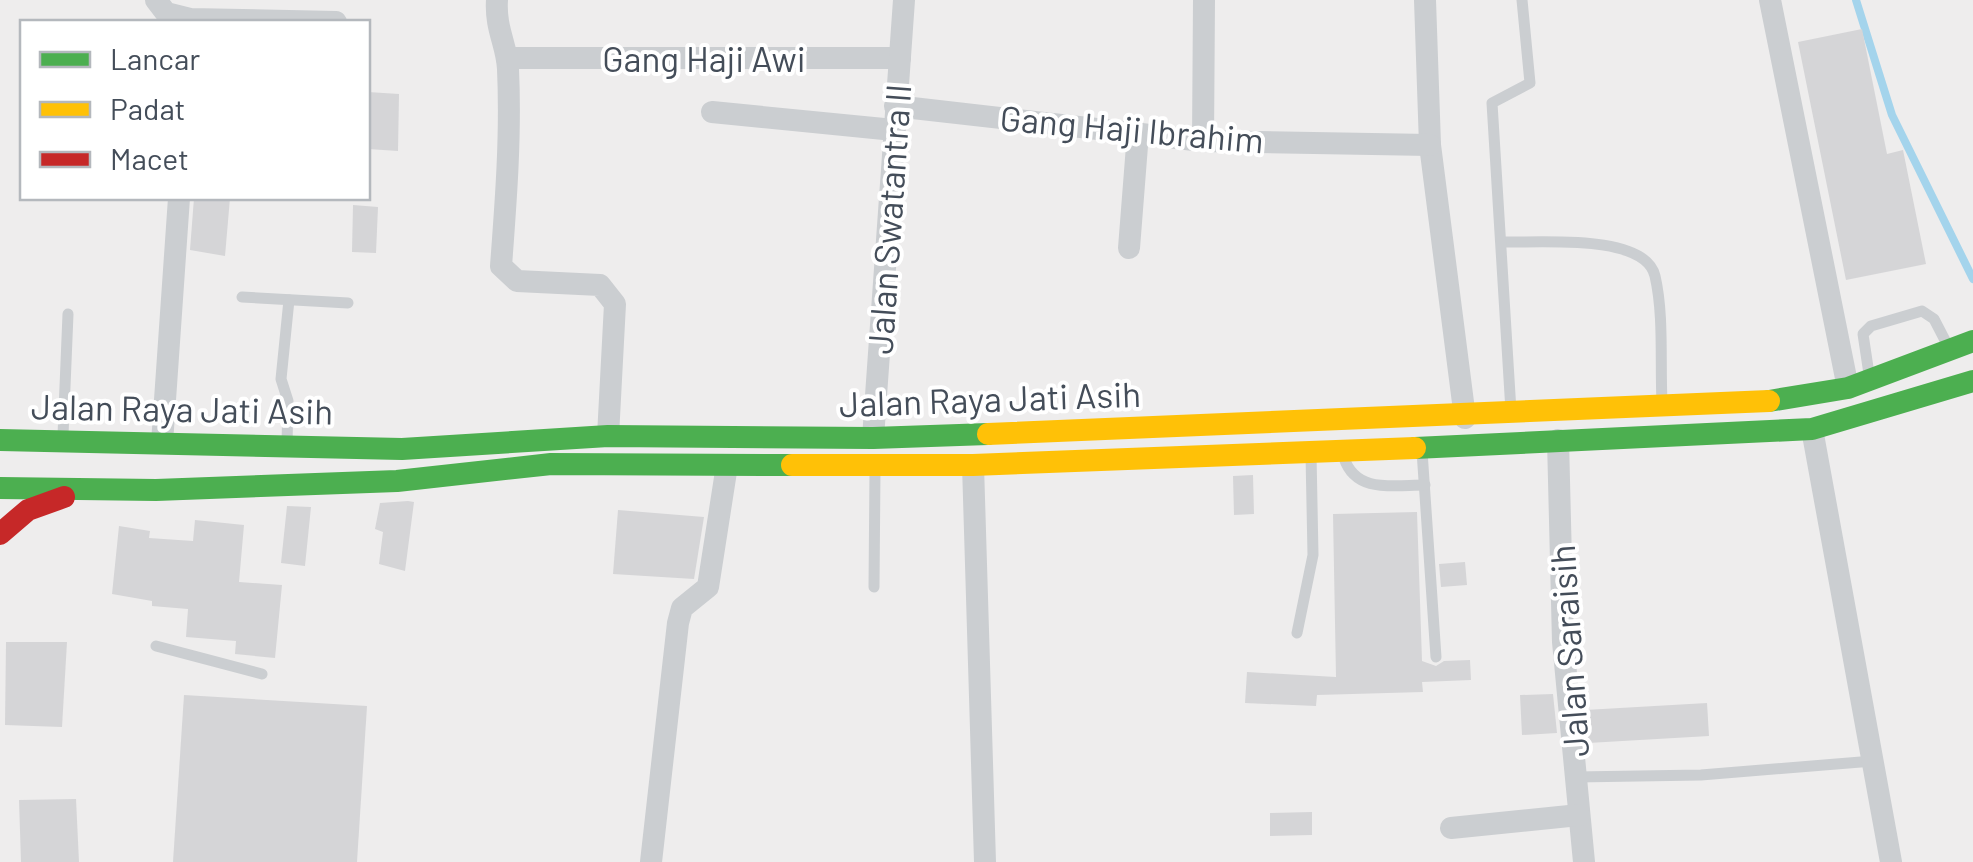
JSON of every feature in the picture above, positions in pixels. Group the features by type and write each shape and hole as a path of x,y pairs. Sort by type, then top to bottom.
{"main road":[{"name":"Jalan Raya Jati Asih","path":"0,440 402,449 608,436 873,438 1465,418 1744,404 1859,384 1973,341"},
{"name":"Jalan Raya Jati Asih","path":"0,488 397,481 551,464 972,465 1310,451 1344,456 1422,454 1558,440 1812,429 1973,381"},
{"path":"0,534 13,518 44,501 105,489"}],"street":[{"path":"156,0 166,13 187,20"},
{"path":"497,0 498,39 508,58 511,146 501,266 517,281 600,285 616,304 608,436"},
{"name":"Jalan Swatantra II","path":"873,438 904,0"},
{"path":"1425,0 1430,145 1465,418"},
{"path":"1770,0 1859,384"},
{"path":"1200,2 1203,141"},
{"path":"197,20 264,10 324,20"},
{"name":"Gang Haji Awi","path":"508,58 900,58"},
{"name":"Gang Haji Ibrahim","path":"712,112 894,118 1203,141 1430,145"},
{"path":"1129,248 1138,134"},
{"path":"162,443 178,200"},
{"path":"1812,429 1891,862"},
{"name":"Jalan Saraisih","path":"1558,440 1564,642 1584,862"},
{"path":"652,862 678,623 682,608 708,587 727,464"},
{"path":"972,465 986,862"},
{"path":"1451,828 1579,815"}],"lane":[{"path":"1512,444 1492,102 1530,82 1522,0"},
{"path":"1503,242 1611,246 1640,255 1655,274 1662,407"},
{"path":"242,297 348,303"},
{"path":"287,444 288,401 281,379 289,300"},
{"path":"1859,384 1863,334 1870,326 1922,311 1934,319 1950,350"},
{"path":"63,442 68,314"},
{"path":"1297,633 1313,555 1310,451"},
{"path":"1422,454 1436,657"},
{"path":"1344,456 1366,486 1425,486"},
{"path":"874,587 875,466"},
{"path":"156,646 262,674"},
{"path":"1576,777 1701,775 1873,760"}],"building":[{"path":"1862,29 1887,154 1903,150 1926,264 1846,280 1798,42"},
{"path":"370,92 399,94 398,151 370,149"},
{"path":"194,200 230,200 225,256 190,250"},
{"path":"353,205 378,207 376,253 352,252"},
{"path":"1253,475 1254,514 1234,515 1233,476"},
{"path":"414,502 405,571 379,564 383,532 375,529 380,503"},
{"path":"287,506 311,507 305,566 281,563"},
{"path":"618,510 704,517 694,579 613,574"},
{"path":"1417,512 1422,661 1436,666 1444,661 1470,660 1471,680 1422,682 1423,692 1317,695 1316,706 1245,703 1247,672 1336,677 1333,514"},
{"path":"195,520 244,525 239,582 282,585 275,658 235,654 236,641 186,637 188,609 152,606 152,601 112,594 119,526 150,531 149,538 193,541"},
{"path":"1465,562 1467,585 1441,587 1439,564"},
{"path":"6,642 67,642 62,727 5,725"},
{"path":"1553,694 1557,733 1522,735 1520,695"},
{"path":"184,695 367,706 357,862 173,862"},
{"path":"1707,703 1709,736 1588,743 1585,710"},
{"path":"76,799 79,862 21,862 19,800"},
{"path":"1312,812 1312,835 1270,836 1270,813"}],"waterway":[{"path":"1856,0 1892,115 1973,279"}],"traffic: fast":[{"path":"1769,401 1848,388 1973,341"},
{"path":"1415,448 1812,429 1973,381"},
{"path":"0,440 402,449 608,436 873,438 988,434"},
{"path":"0,488 156,490 397,481 551,464 792,465"}],"traffic: slow":[{"path":"988,434 1769,401"},
{"path":"792,465 973,465 1415,448"}],"traffic: jam":[{"path":"0,534 28,510 64,497"}]}
